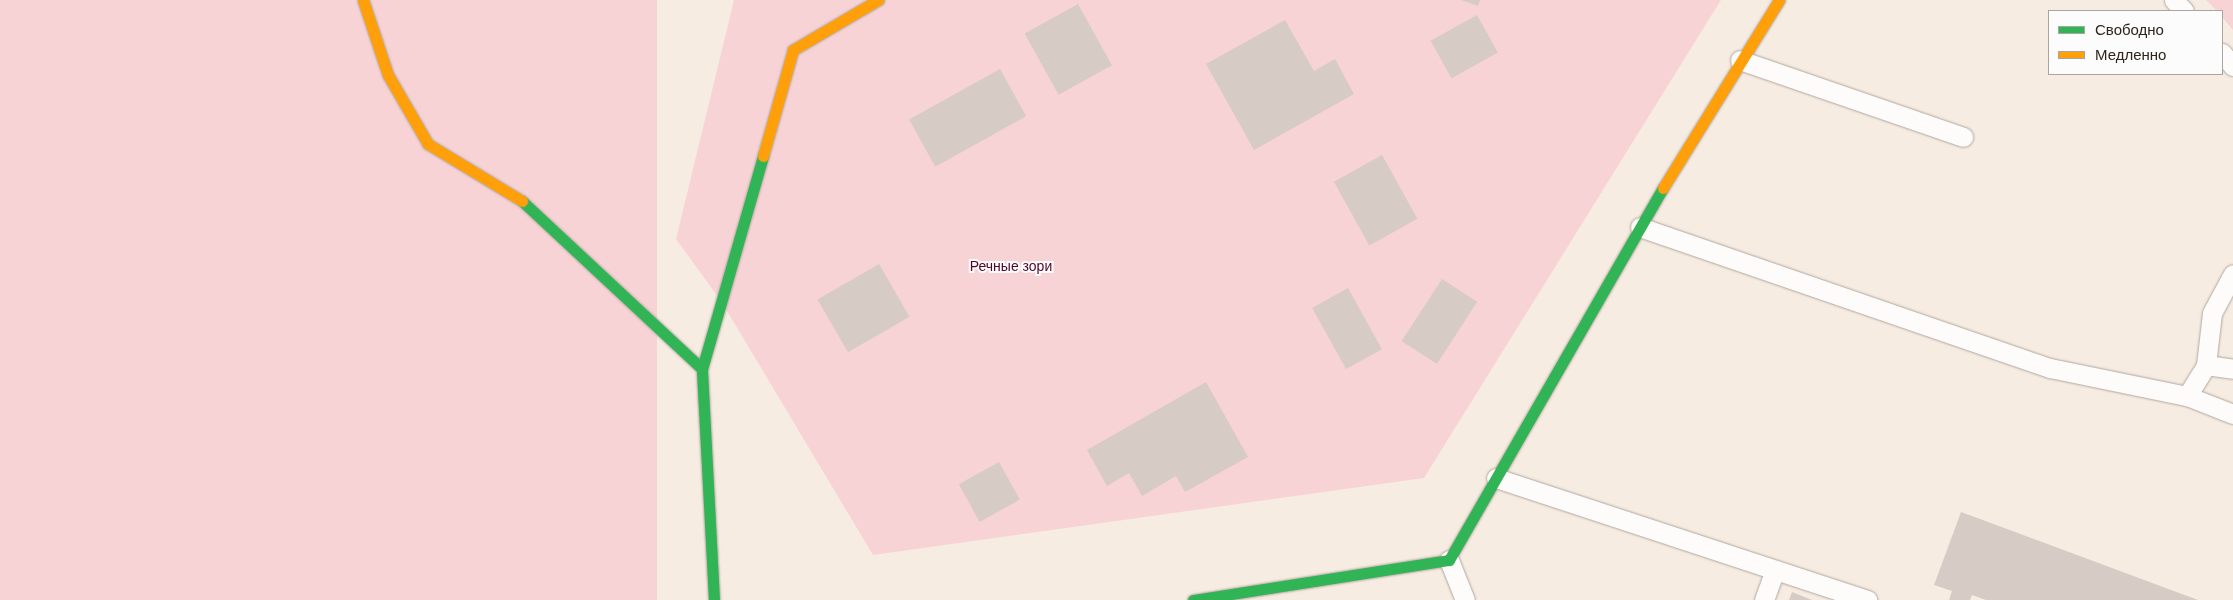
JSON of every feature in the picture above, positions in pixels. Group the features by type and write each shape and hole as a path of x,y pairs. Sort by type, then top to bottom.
{"street":[{"path":"362,0 388,75 428,144 516,197 702,369"},
{"path":"714,600 702,369 793,50 878,0"},
{"path":"1194,600 1449,560 1640,227 1740,60 1780,0"}],"lane":[{"path":"2174,0 2183,10"},
{"path":"2223,54 2233,66"},
{"path":"1740,60 1963,137"},
{"path":"1640,227 2050,368 2187,396 2233,414"},
{"path":"2187,396 2206,365 2212,313 2233,274"},
{"path":"2206,365 2233,369"},
{"path":"1496,478 1866,600"},
{"path":"1449,560 1465,600"},
{"path":"1764,600 1775,570"}],"green space":[{"path":"0,0 657,0 657,600 0,600"},
{"name":"Речные зори","path":"734,0 1721,0 1424,478 873,555 721,301 676,239"},
{"path":"2206,0 2233,0 2233,30 2223,18 2223,10 2216,10"}],"building":[{"path":"1461,0 1480,0 1478,6"},
{"path":"1078,4 1112,65 1059,95 1025,34"},
{"path":"1477,15 1498,53 1451,78 1431,41"},
{"path":"1285,20 1314,71 1335,59 1354,94 1254,150 1206,64"},
{"path":"1000,69 1026,116 935,167 909,119"},
{"path":"1382,155 1417,219 1369,246 1334,182"},
{"path":"879,264 910,317 848,352 818,300"},
{"path":"1442,279 1477,302 1437,364 1402,341"},
{"path":"1348,288 1382,349 1346,369 1312,308"},
{"path":"1206,382 1248,457 1185,492 1176,476 1142,496 1129,473 1107,486 1087,450"},
{"path":"999,462 1020,500 980,522 959,484"},
{"path":"1961,512 2198,600 1986,600 1972,595 1970,600 1949,600 1952,591 1934,585"},
{"path":"1792,592 1812,600 1789,600"}],"traffic: fast":[{"path":"714,600 702,369 763,156"},
{"path":"1193,600 1449,560 1663,188"},
{"path":"522,201 702,369"}],"traffic: slow":[{"path":"363,0 388,75 428,144 522,201"},
{"path":"763,156 793,50 878,0"},
{"path":"1663,188 1779,0"}]}
